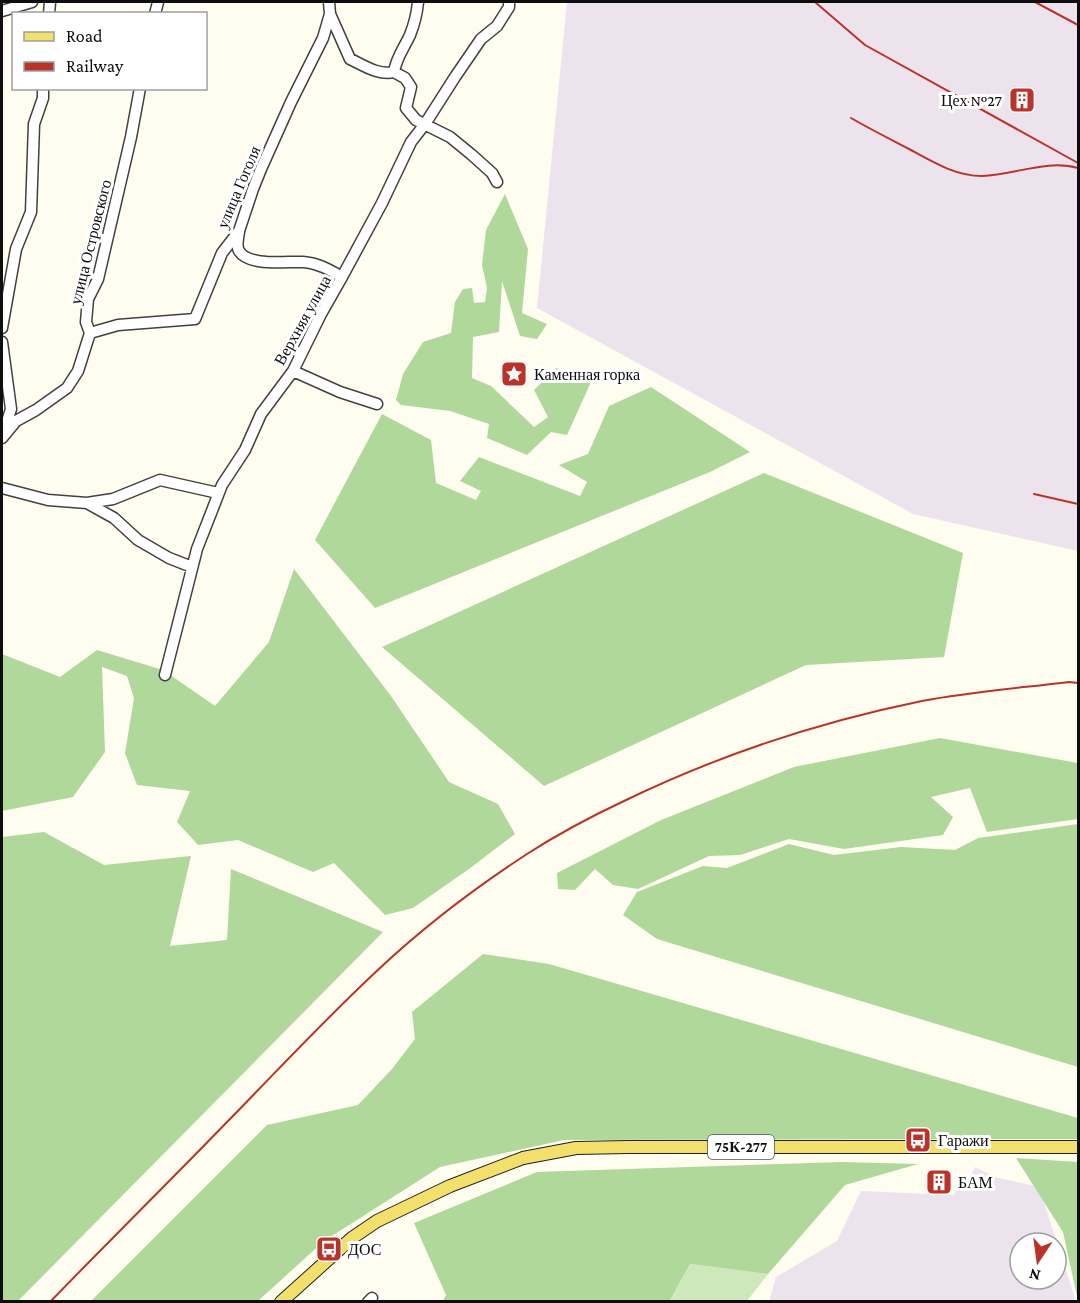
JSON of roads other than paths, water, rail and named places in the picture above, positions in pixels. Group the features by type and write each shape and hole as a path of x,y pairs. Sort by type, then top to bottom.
{"main road":[{"name":"75К-277","path":"281,1302 352,1238 377,1221 450,1186 523,1158 576,1148 1078,1147"}],"street":[{"path":"2,11 19,3 32,2"},
{"name":"улица Гоголя","path":"90,333 118,325 195,318 222,253 239,231 253,189 291,102 323,38 330,14 329,2"},
{"path":"394,72 395,63 410,35 418,2"},
{"name":"Верхняя улица","path":"165,675 197,549 222,485 245,450 261,414 292,371 382,203 411,142 481,39 503,17 509,7 509,2"},
{"path":"330,14 350,59 377,71 388,74 394,72 405,78 411,87 405,108 416,120 450,137 472,154 492,173 497,182"},
{"path":"2,328 16,249 31,212 33,124 43,98 43,90"},
{"name":"улица Островского","path":"2,438 16,421 67,388 78,371 90,333 86,322 88,299 98,279 140,90"},
{"path":"239,231 240,252 247,258 283,264 303,262 314,264 342,278"},
{"path":"2,342 12,409 2,438"},
{"path":"292,371 340,392 377,404"},
{"path":"2,488 48,500 87,504 113,499 160,480 218,493"},
{"path":"87,504 114,518 138,540 169,558 192,567"}],"railway":[{"path":"815,2 865,45 1078,163"},
{"path":"1035,2 1078,25"},
{"path":"851,118 935,163 962,173 994,175 1054,165 1078,168"},
{"path":"1034,494 1078,504"},
{"path":"50,1302 322,1024 380,968 433,922 470,894 550,840 599,813 660,784 733,755 807,730 922,701 1069,682 1078,683"}],"place":[{"name":"Цех №27","path":"1022,100"},
{"name":"Каменная горка","path":"514,374"},
{"name":"Гаражи","path":"918,1140"},
{"name":"БАМ","path":"939,1182"},
{"name":"ДОС","path":"329,1249"}]}
